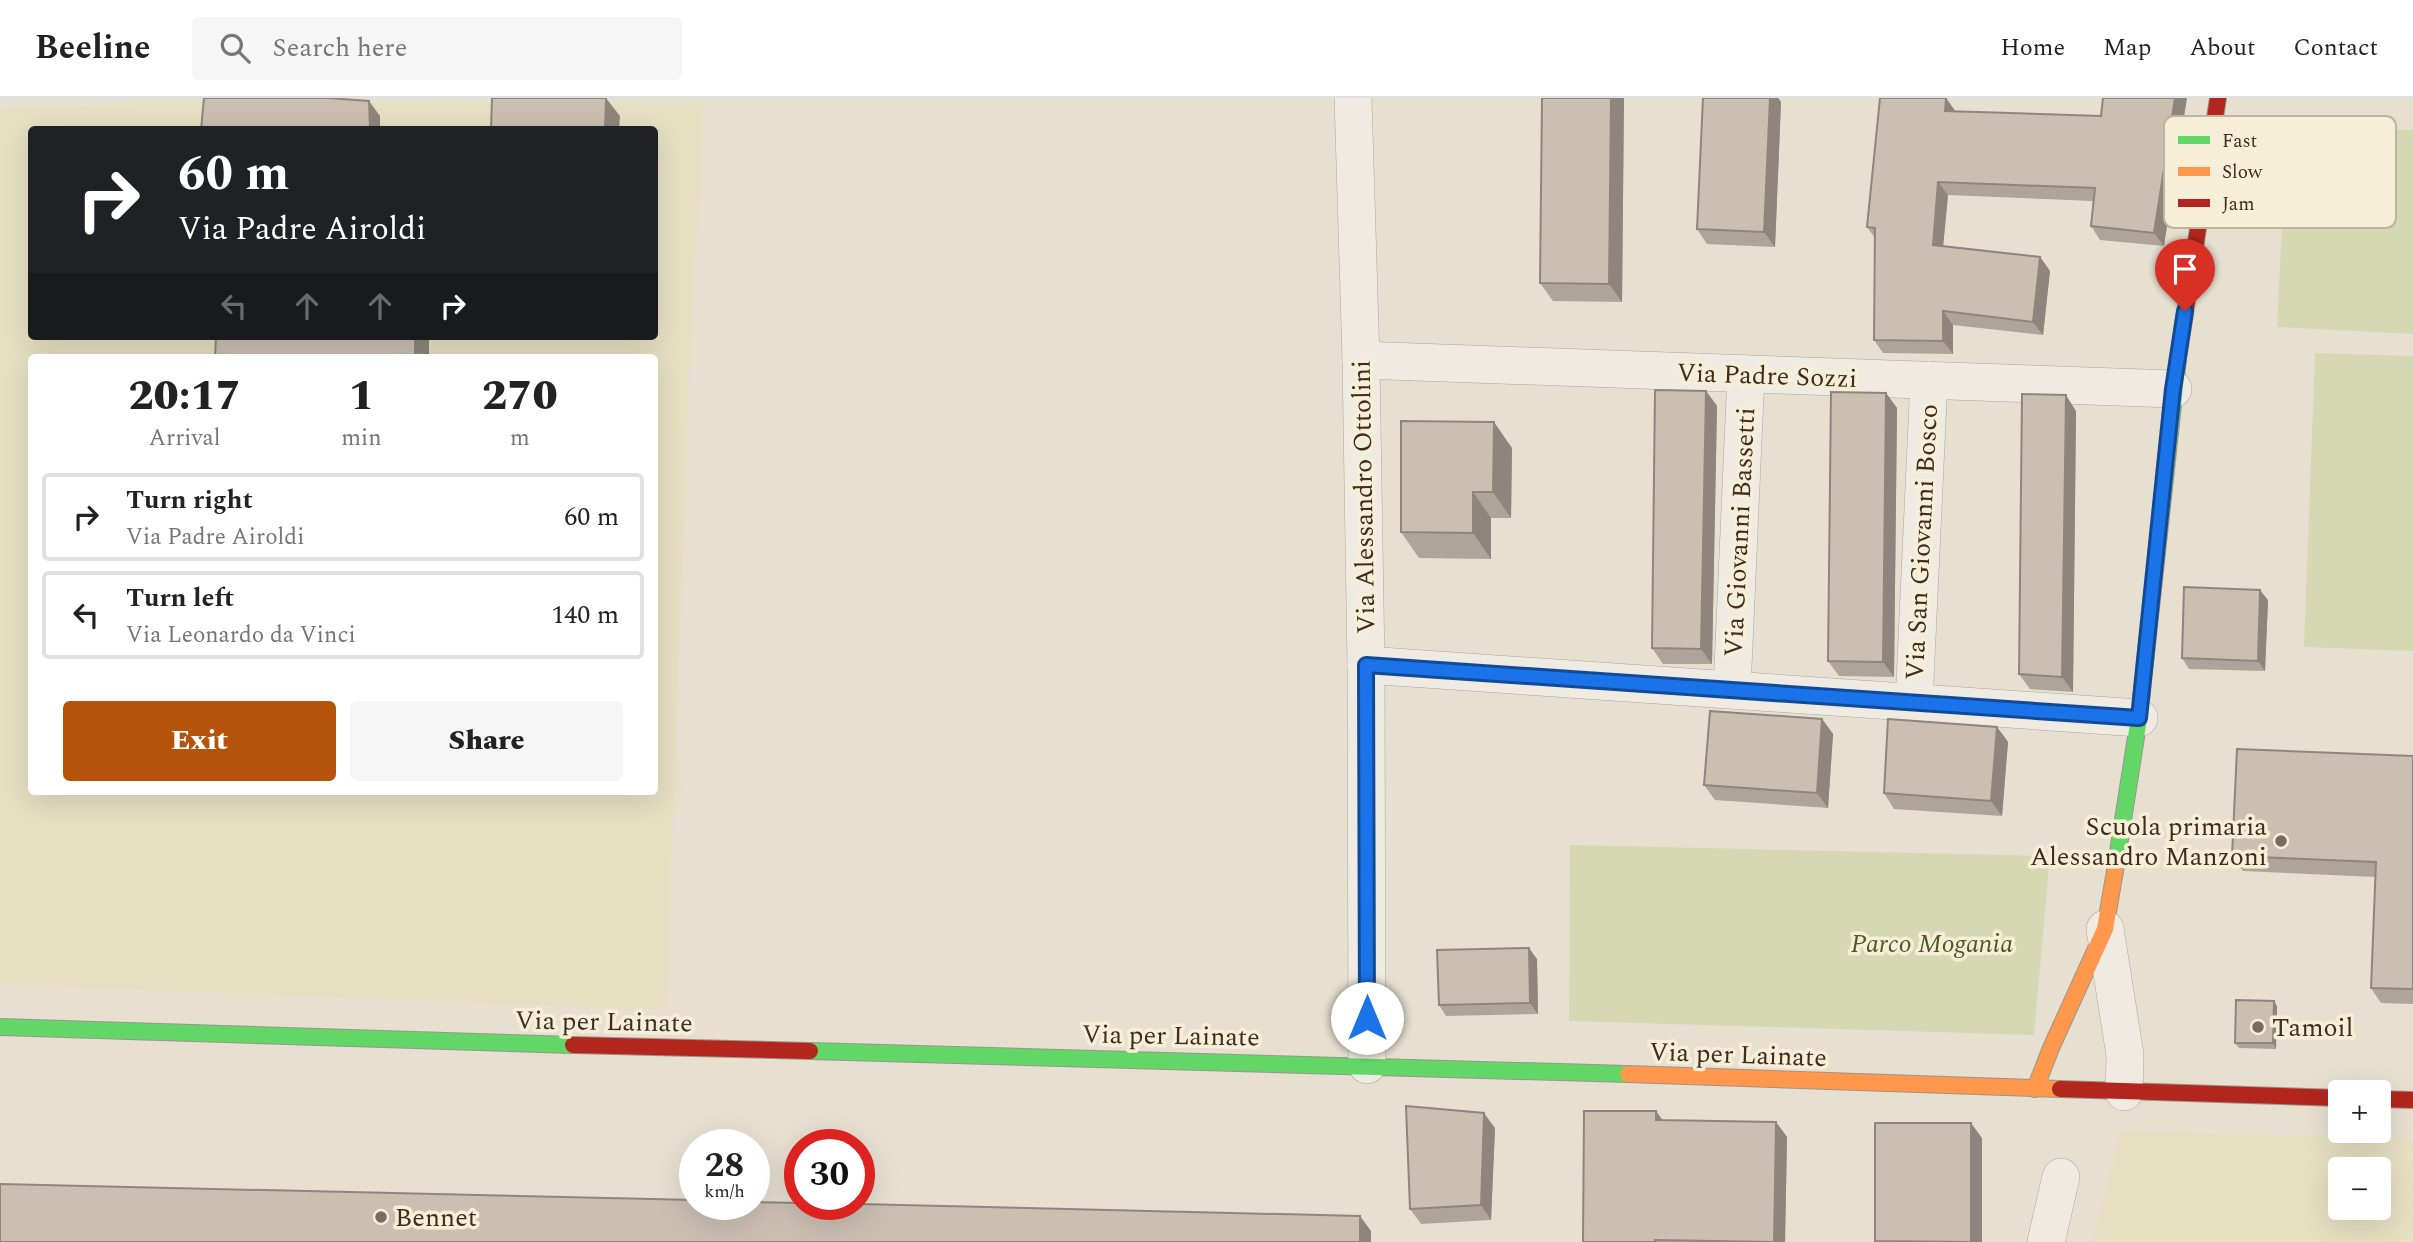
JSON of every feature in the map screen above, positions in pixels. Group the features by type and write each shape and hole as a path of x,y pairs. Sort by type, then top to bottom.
{"street":[{"name":"Via Alessandro Ottolini","path":"1353,98 1362,360 1367,1065"},
{"path":"2215,116 2218,98"},
{"path":"2035,1089 2105,929 2139,718 2173,389 2198,228"},
{"name":"Via Padre Sozzi","path":"1362,360 2173,389"},
{"name":"Via Giovanni Bassetti","path":"1732,690 1746,374"},
{"name":"Via San Giovanni Bosco","path":"1914,703 1928,380"},
{"path":"1366,665 2139,718"},
{"path":"2105,929 2125,1055 2124,1092"},
{"name":"Via per Lainate","path":"0,1027 1367,1065 2328,1098"},
{"path":"2391,1099 2413,1100"},
{"path":"2046,1242 2061,1177"}],"shaded area":[{"path":"443,102 704,105 689,369 666,1010 0,984 0,109 169,104"},
{"path":"2121,1131 2328,1137 2328,1143 2391,1143 2391,1138 2413,1139 2413,1242 2093,1242"}],"green space":[{"path":"2396,129 2413,130 2413,334 2277,327 2282,228 2396,228"},
{"path":"2315,353 2413,356 2413,651 2304,647"},
{"name":"Parco Mogania","path":"1570,845 2050,856 2034,1035 1569,1021"}],"building":[{"path":"204,98 328,98 369,101 370,126 201,126"},
{"path":"492,98 606,98 605,126 491,126"},
{"path":"1542,98 1611,98 1609,284 1540,283"},
{"path":"1703,98 1770,98 1764,232 1697,229"},
{"path":"1880,98 1946,98 1945,111 2101,116 2103,98 2175,98 2172,116 2164,116 2164,169 2154,233 2091,226 2095,188 1938,182 1933,245 2040,257 2033,322 1943,311 1943,341 1874,340 1875,228 1867,227"},
{"path":"216,340 415,340 415,354 215,354"},
{"path":"1655,390 1706,391 1701,649 1652,648"},
{"path":"1831,392 1886,393 1883,662 1828,661"},
{"path":"2022,394 2066,395 2062,677 2019,674"},
{"path":"1401,421 1494,422 1493,492 1473,492 1473,533 1401,532"},
{"path":"2184,587 2260,590 2258,661 2182,658"},
{"path":"1710,711 1822,719 1817,793 1704,785"},
{"path":"1888,719 1997,727 1991,801 1884,793"},
{"path":"2237,749 2413,756 2413,989 2371,988 2376,862 2232,856"},
{"path":"1529,948 1530,1003 1439,1005 1437,950"},
{"path":"2236,1000 2274,1001 2273,1043 2235,1043"},
{"path":"1406,1106 1484,1113 1481,1205 1410,1209"},
{"path":"1584,1111 1656,1111 1656,1120 1776,1122 1774,1242 1583,1242"},
{"path":"1875,1123 1971,1123 1971,1242 1875,1241"},
{"name":"Bennet","path":"0,1184 679,1200 679,1220 770,1220 770,1202 784,1203 784,1220 875,1220 875,1204 1360,1216 1360,1242 0,1242"}],"traffic: fast":[{"path":"2115,871 2139,718 2178,359"},
{"path":"0,1027 573,1045"},
{"path":"810,1051 1628,1074"}],"traffic: slow":[{"path":"2035,1089 2105,929 2115,871"},
{"path":"1628,1074 2060,1089"}],"traffic: jam":[{"path":"2215,116 2218,98"},
{"path":"2178,359 2198,228"},
{"path":"573,1045 810,1051"},
{"path":"2060,1089 2328,1098"},
{"path":"2391,1099 2413,1100"}],"place":[{"name":"Scuola primaria Alessandro Manzoni","path":"2281,841"},
{"name":"Tamoil","path":"2258,1027"},
{"name":"Bennet","path":"381,1217"}],"route":[{"path":"1367,1018 1366,665 2139,718 2173,389 2185,311"}]}
